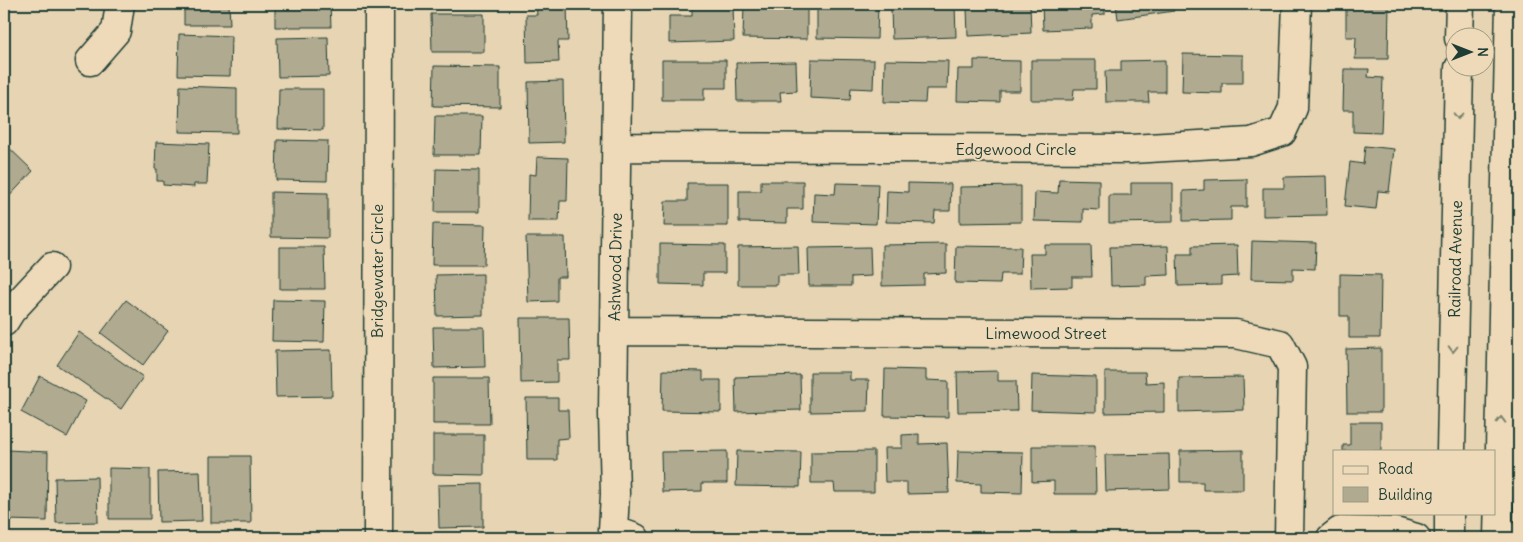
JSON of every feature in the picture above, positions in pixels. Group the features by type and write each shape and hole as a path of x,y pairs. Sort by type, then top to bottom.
{"street":[{"path":"90,61 116,31 120,4"},
{"name":"Bridgewater Circle","path":"378,538 379,4"},
{"name":"Ashwood Drive","path":"618,4 612,414 615,494 624,534"},
{"name":"Edgewood Circle","path":"616,147 1131,149 1251,142 1282,132 1293,108 1297,4"},
{"path":"1459,28 1460,4"},
{"path":"1498,538 1510,4"},
{"name":"Railroad Avenue","path":"1451,450 1459,78"},
{"path":"4,322 11,311 52,267"},
{"name":"Limewood Street","path":"614,331 1236,334 1280,344 1292,367 1289,538"},
{"path":"1449,514 1449,538"},
{"path":"1331,538 1340,531 1349,531 1395,532 1416,538"},
{"path":"1514,538 1519,535"}],"building":[{"path":"184,4 229,4 230,25 184,25"},
{"path":"275,4 330,4 331,27 275,27"},
{"path":"536,4 567,4 568,41 558,41 559,62 527,63 526,15 537,15"},
{"path":"692,4 733,4 734,41 669,43 669,16 692,16"},
{"path":"744,4 807,4 807,39 743,38"},
{"path":"840,4 878,4 877,39 817,38 817,9 840,9"},
{"path":"914,4 955,4 956,37 892,39 891,9 914,9"},
{"path":"987,4 1030,4 1031,33 968,36 967,8 988,7"},
{"path":"1042,4 1105,4 1105,14 1092,15 1092,28 1043,30"},
{"path":"1116,4 1173,4 1174,11 1118,19"},
{"path":"1346,4 1389,4 1388,59 1355,59 1356,37 1346,37"},
{"path":"431,14 484,14 484,52 432,52"},
{"path":"179,34 231,36 230,76 178,75"},
{"path":"328,37 329,76 278,77 277,38"},
{"path":"1183,54 1243,55 1243,83 1222,83 1222,93 1182,92"},
{"path":"811,59 874,60 873,89 851,88 850,100 810,98"},
{"path":"662,60 726,60 726,88 704,88 704,100 662,100"},
{"path":"885,60 948,61 947,89 926,89 925,103 884,102"},
{"path":"974,60 1020,61 1020,91 1000,91 1000,102 957,101 958,69 974,69"},
{"path":"1031,60 1096,60 1096,89 1074,89 1073,100 1031,100"},
{"path":"1165,60 1165,92 1148,92 1149,102 1106,102 1105,71 1121,71 1121,61"},
{"path":"796,62 797,91 780,92 781,101 737,101 736,63"},
{"path":"434,66 500,67 500,107 433,106"},
{"path":"1344,69 1369,69 1368,77 1383,78 1381,133 1353,132 1353,110 1343,110"},
{"path":"563,81 564,142 529,143 528,82"},
{"path":"180,86 237,88 237,133 179,132"},
{"path":"279,89 323,89 323,130 278,129"},
{"path":"435,116 482,116 481,155 434,155"},
{"path":"277,140 328,141 327,181 276,180"},
{"path":"156,142 209,144 207,184 194,184 194,187 163,185 163,181 157,181 157,169 155,169"},
{"path":"4,143 33,171 4,202"},
{"path":"1365,146 1394,149 1389,192 1378,191 1376,209 1345,206 1350,162 1363,164"},
{"path":"537,157 568,158 567,201 560,201 559,221 528,221 529,174 536,175"},
{"path":"436,169 479,170 479,212 435,212"},
{"path":"1326,176 1327,215 1263,216 1263,188 1284,188 1284,177"},
{"path":"1059,179 1099,180 1099,210 1083,209 1083,222 1034,221 1035,192 1058,193"},
{"path":"1247,179 1247,207 1231,207 1231,220 1183,221 1183,191 1204,190 1204,180"},
{"path":"761,181 803,181 803,209 787,209 787,223 739,222 739,191 761,191"},
{"path":"687,183 728,183 728,226 664,226 665,201 687,201"},
{"path":"836,183 878,184 876,224 813,222 814,193 835,194"},
{"path":"908,183 951,184 950,211 935,211 934,223 886,222 887,191 908,192"},
{"path":"1131,183 1173,183 1173,222 1109,223 1109,195 1131,195"},
{"path":"1021,186 1021,222 960,223 960,187"},
{"path":"271,192 328,193 328,238 271,237"},
{"path":"433,224 485,225 484,265 432,265"},
{"path":"526,237 565,237 566,277 557,277 557,301 528,302"},
{"path":"1252,241 1316,243 1315,269 1293,268 1293,280 1251,279"},
{"path":"660,244 725,245 725,273 703,273 703,285 660,284"},
{"path":"946,244 946,273 924,274 924,285 882,286 882,245"},
{"path":"1045,245 1091,245 1092,277 1072,277 1072,287 1031,288 1030,254 1045,254"},
{"path":"1237,245 1238,276 1221,277 1221,285 1178,286 1177,254 1192,254 1192,246"},
{"path":"798,246 799,275 777,275 777,285 738,285 738,247"},
{"path":"956,246 1021,247 1020,274 1001,274 1000,284 955,283"},
{"path":"1168,246 1169,275 1146,276 1146,285 1111,286 1110,247"},
{"path":"280,247 324,247 325,289 280,289"},
{"path":"870,247 871,276 851,277 851,286 809,286 808,248"},
{"path":"483,274 483,315 437,316 436,275"},
{"path":"1340,274 1381,275 1380,338 1349,338 1349,316 1340,316"},
{"path":"126,300 168,331 143,365 101,333"},
{"path":"273,300 325,301 324,342 272,341"},
{"path":"520,318 569,318 570,360 557,360 557,382 521,383"},
{"path":"433,327 484,327 485,367 434,368"},
{"path":"79,332 143,377 121,409 57,365"},
{"path":"1381,348 1381,412 1347,412 1346,349"},
{"path":"331,350 332,396 276,397 275,351"},
{"path":"885,369 926,370 926,380 948,381 948,417 884,416"},
{"path":"663,370 703,371 703,380 721,380 721,412 662,411"},
{"path":"998,371 998,381 1016,381 1017,411 958,412 957,372"},
{"path":"810,372 850,372 850,380 869,380 868,411 810,412"},
{"path":"1105,372 1145,372 1146,383 1164,382 1164,412 1105,413"},
{"path":"800,375 801,410 736,412 735,377"},
{"path":"1032,375 1096,377 1096,412 1031,410"},
{"path":"40,376 86,401 67,437 21,412"},
{"path":"1243,377 1244,410 1179,412 1179,378"},
{"path":"433,378 489,378 490,424 433,424"},
{"path":"526,398 558,398 558,410 568,410 569,438 557,439 557,460 527,460"},
{"path":"1350,422 1381,422 1381,450 1343,450 1343,445 1350,445"},
{"path":"919,434 919,444 947,443 949,493 907,494 907,482 885,482 884,448 902,448 902,435"},
{"path":"433,435 484,435 484,475 433,474"},
{"path":"1032,446 1095,446 1096,494 1054,494 1054,481 1032,482"},
{"path":"7,450 48,452 47,521 5,520"},
{"path":"1243,450 1243,490 1203,490 1203,482 1180,482 1180,451"},
{"path":"727,451 727,483 702,483 702,491 662,492 661,452"},
{"path":"737,451 801,452 800,487 736,486"},
{"path":"874,451 874,492 835,492 834,483 811,483 811,452"},
{"path":"958,451 1023,452 1022,493 981,492 981,484 957,483"},
{"path":"1169,454 1170,489 1106,491 1105,455"},
{"path":"211,456 250,456 251,523 211,523"},
{"path":"109,468 150,469 150,519 109,519"},
{"path":"200,471 202,521 159,522 158,472"},
{"path":"97,477 98,522 56,523 55,478"},
{"path":"483,484 483,527 439,528 438,485"}]}
